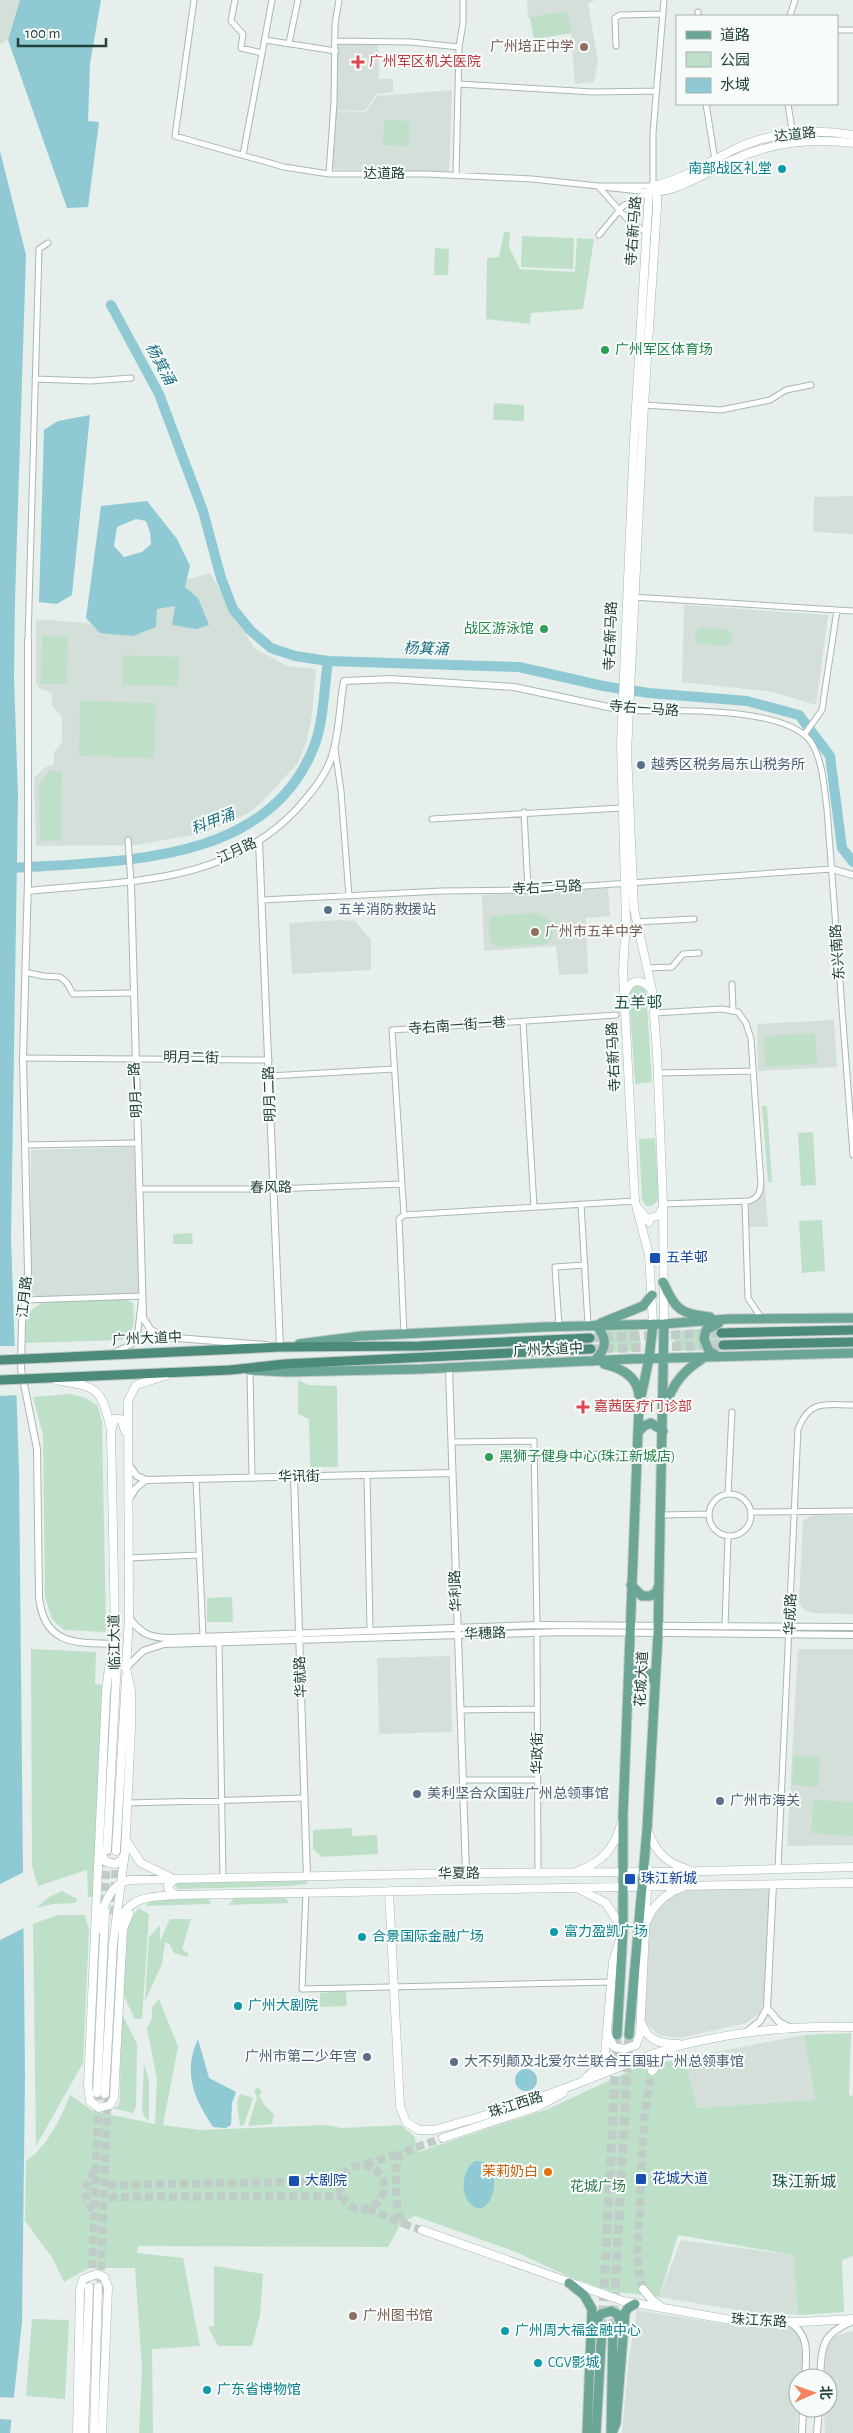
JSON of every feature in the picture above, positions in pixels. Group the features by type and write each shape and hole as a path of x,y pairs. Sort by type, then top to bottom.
{"highway":[{"path":"722,1333 853,1330"},
{"name":"广州大道中","path":"0,1360 280,1347 368,1348 590,1338"},
{"path":"723,1345 853,1342"},
{"name":"广州大道中","path":"0,1380 247,1370 285,1364 591,1349"}],"main road":[{"name":"达道路","path":"653,190 670,188 752,143 792,133 853,134"},
{"name":"达道路","path":"716,163 760,149 794,143 818,140 853,143"},
{"name":"寺右新马路","path":"653,190 647,233 622,808 628,883 652,990 654,1013 663,1204 664,1324"},
{"name":"寺右新马路","path":"630,597 644,405 653,190"},
{"name":"寺右新马路","path":"625,707 628,787 628,883 624,995 635,1200 649,1255 652,1294 653,1324 649,1359"},
{"path":"624,995 630,983 636,980 644,982 652,990"},
{"path":"635,1200 649,1222 648,1219 659,1215 663,1204"},
{"path":"663,1282 672,1301 682,1311 728,1319"},
{"path":"594,1361 602,1354 606,1346 604,1335 592,1325 643,1306 652,1294"},
{"name":"广州大道中","path":"280,1347 356,1336 559,1326 678,1324 728,1319 853,1318"},
{"path":"720,1357 706,1347 704,1334 709,1327 728,1319"},
{"path":"630,1359 640,1353 664,1324"},
{"name":"花城大道","path":"629,2035 644,1886 658,1630 664,1324"},
{"path":"649,1359 666,1331 678,1324"},
{"name":"广州大道中","path":"247,1370 286,1372 449,1368 630,1359 853,1353"},
{"path":"663,1411 674,1385 682,1374 704,1358"},
{"name":"花城大道","path":"613,2035 623,1930 623,1815 639,1406 649,1359"},
{"path":"594,1361 617,1367 630,1376 638,1389 639,1406"},
{"name":"临江大道","path":"120,1851 126,1668 130,1618 128,1401 132,1390 141,1382 178,1373"},
{"name":"临江大道","path":"46,1378 82,1385 98,1393 104,1401 111,1433 115,1644 106,1692 104,1849 98,1901"},
{"path":"111,1433 112,1421 118,1418 123,1423 127,1438"},
{"path":"638,1432 644,1426 651,1424 663,1431"},
{"path":"631,1585 642,1596 650,1596 656,1593 659,1585"},
{"path":"126,1668 131,1691 126,1838 128,1846 140,1863 174,1879 168,1886 170,1892 177,1895"},
{"path":"628,1681 637,1670 645,1670 651,1675 655,1684"},
{"path":"623,1815 615,1843 607,1855 595,1864 573,1873 578,1881 573,1888 590,1893 606,1903 623,1930 613,1962 611,1982 614,2047 630,2048 639,2040 645,1927 644,1886"},
{"path":"645,1927 651,1912 659,1902 674,1890 691,1885 688,1879 692,1870 665,1860 653,1843 647,1830"},
{"path":"104,1849 103,1859 111,1863 119,1862 120,1851 126,1838"},
{"path":"98,1901 100,1930 101,2093 114,1932 121,1883 120,1851"},
{"name":"华夏路","path":"121,1883 129,1880 174,1879 466,1873 623,1873 853,1867"},
{"name":"华夏路","path":"114,1932 130,1905 139,1899 177,1895 853,1882"},
{"path":"101,1916 109,1895 121,1883"},
{"name":"珠江西路","path":"389,1891 400,2106 403,2119 414,2129 434,2130 536,2099 689,2044 745,2033 792,2028 853,2028"},
{"path":"100,1930 109,1895"},
{"path":"98,1901 101,1916 88,2094 93,2104 103,2108 110,2105 114,2098 124,1925 130,1912 137,1904 152,1897"},
{"path":"641,2022 645,2031 658,2042 689,2044"},
{"path":"443,2138 537,2107 578,2084 601,2065 613,2035"},
{"path":"652,2071 666,2055 689,2044"},
{"name":"珠江东路","path":"422,2230 569,2283 635,2304 737,2321 853,2320"},
{"path":"77,2433 80,2290 81,2283 86,2276 97,2274 104,2277 108,2287 102,2433"},
{"path":"569,2283 589,2300 597,2327 596,2433"},
{"path":"84,2433 89,2287"},
{"path":"94,2433 98,2287"},
{"path":"643,2289 653,2301 666,2310"},
{"path":"611,2433 616,2423 626,2310 635,2304"},
{"path":"587,2433 597,2327 601,2314 611,2311 617,2314 624,2328"},
{"path":"611,2433 613,2328"}],"street":[{"name":"达道路","path":"194,0 175,136 284,167 329,174 532,179 653,190"},
{"path":"234,0 231,21 243,34 241,48 262,53"},
{"path":"243,155 272,0"},
{"path":"289,43 298,0"},
{"path":"329,174 336,51 335,24 339,0"},
{"path":"456,176 459,47 463,23 463,0"},
{"path":"599,235 618,210 653,190 652,148 664,0"},
{"path":"790,15 795,0"},
{"path":"616,46 615,18 620,15 662,14"},
{"path":"838,30 853,30"},
{"path":"265,40 336,51"},
{"path":"336,41 411,42 459,47"},
{"path":"458,84 593,92 656,91"},
{"path":"706,105 716,163"},
{"path":"788,105 794,143"},
{"path":"598,186 629,221 647,233"},
{"path":"28,640 39,248 48,243"},
{"path":"35,379 91,381 132,378"},
{"path":"644,405 721,410 770,400 786,390 811,385"},
{"path":"630,597 853,611"},
{"path":"804,735 822,710 837,610"},
{"name":"江月路","path":"28,640 29,847 23,1058 28,1271 22,1322 21,1369 36,1449 37,1580 40,1610 48,1627 61,1638 80,1643 115,1644"},
{"name":"寺右一马路","path":"344,680 391,679 514,687 625,707 727,713 772,719 787,724 804,735 818,757 828,808 832,869"},
{"name":"江月路","path":"28,891 130,883 166,877 192,870 238,852 259,841 288,818 312,791 327,769 335,746 344,680"},
{"path":"335,746 341,791 349,896"},
{"path":"432,819 524,812 622,808"},
{"path":"524,812 528,890"},
{"path":"128,840 130,883"},
{"name":"明月二路","path":"259,841 280,1347"},
{"path":"832,869 853,875"},
{"name":"寺右二马路","path":"262,900 528,890 832,869"},
{"name":"东兴南路","path":"832,869 853,1155"},
{"name":"明月一路","path":"130,883 143,1318 151,1330 164,1337 244,1341 280,1347"},
{"path":"636,922 694,919"},
{"path":"647,968 672,967 683,954 699,953"},
{"path":"25,972 60,977 73,994 132,993"},
{"path":"732,984 733,1011"},
{"path":"654,1013 722,1009 738,1012 746,1023 751,1039 761,1184 760,1192 755,1198 745,1202 663,1204"},
{"name":"寺右南一街一巷","path":"404,1334 399,1219 404,1215 392,1030 616,1015"},
{"path":"523,1022 534,1207"},
{"name":"明月二街","path":"23,1058 134,1057 269,1060"},
{"path":"269,1076 394,1069"},
{"path":"658,1073 753,1071"},
{"path":"26,1145 138,1143"},
{"name":"春风路","path":"140,1189 274,1189 402,1184"},
{"path":"404,1215 635,1200"},
{"path":"745,1202 748,1298 762,1319"},
{"path":"582,1204 585,1265 592,1325"},
{"path":"559,1326 555,1267 585,1265"},
{"path":"26,1300 142,1296"},
{"name":"明月一路","path":"110,1355 132,1344 138,1330 142,1296"},
{"name":"华利路","path":"449,1368 466,1873"},
{"path":"247,1370 252,1478"},
{"name":"华成路","path":"778,1868 798,1429 807,1411 813,1407 853,1405"},
{"path":"728,1494 732,1412"},
{"path":"452,1442 534,1441 537,1626"},
{"path":"534,1455 637,1454"},
{"path":"128,1464 137,1476 146,1480 136,1488 128,1502"},
{"name":"华讯街","path":"146,1480 452,1473"},
{"path":"367,1475 370,1630"},
{"name":"华就路","path":"294,1477 307,1877"},
{"path":"196,1479 203,1636"},
{"path":"728,1494 739,1495 745,1499 752,1512 749,1524 745,1530 739,1534 728,1536 714,1528 710,1514 713,1502 718,1497 728,1494"},
{"path":"752,1512 853,1511"},
{"path":"661,1515 710,1514"},
{"path":"725,1627 728,1536"},
{"path":"128,1558 200,1555"},
{"name":"华穗路","path":"130,1618 134,1625 148,1636 170,1638 299,1632 537,1626 790,1636 853,1635"},
{"name":"华穗路","path":"658,1630 725,1627 853,1627"},
{"name":"华穗路","path":"126,1668 143,1651 156,1645 629,1629"},
{"name":"华政街","path":"537,1633 538,1873"},
{"path":"219,1642 223,1878"},
{"path":"460,1710 537,1709"},
{"path":"462,1780 538,1780"},
{"path":"128,1803 305,1798"},
{"path":"745,2033 760,2021 768,2008 774,1884"},
{"path":"306,1892 302,1989 393,1985 611,1982"},
{"path":"768,2008 780,2022 792,2028"},
{"path":"820,2368 821,2353 828,2335 834,2329 853,2320"},
{"path":"789,2322 797,2327 805,2340 805,2368"},
{"path":"802,2433 803,2418"},
{"path":"817,2433 818,2418"}],"shaded area":[{"path":"0,0 20,0 8,40 0,44"},
{"name":"广州培正中学","path":"527,0 596,0 588,3 598,62 594,82 575,84 571,33 534,39 530,18 528,18"},
{"name":"广州军区机关医院","path":"338,43 378,45 379,79 393,79 393,92 376,94 365,111 335,110"},
{"path":"452,90 449,172 331,169 335,111 366,112 377,96"},
{"path":"853,496 853,534 813,532 814,497"},
{"path":"210,573 254,648 287,666 316,669 312,714 307,740 298,763 261,803 249,813 203,833 137,845 36,846 34,778 46,767 54,765 54,752 62,742 62,717 52,706 52,693 39,688 36,682 36,619 109,625 151,604 186,580"},
{"path":"684,605 828,615 816,705 773,692 682,682"},
{"name":"广州市五羊中学","path":"608,888 610,916 586,918 588,974 559,975 556,946 484,951 482,895"},
{"path":"355,921 371,940 371,970 292,974 289,923"},
{"path":"834,1020 837,1067 758,1071 757,1024"},
{"path":"134,1147 139,1294 40,1298 33,1295 31,1289 31,1150"},
{"path":"761,1184 765,1184 768,1227 749,1227 749,1201 753,1200"},
{"path":"813,1515 853,1516 853,1614 812,1613 804,1610 799,1603 803,1521"},
{"path":"798,1649 853,1649 853,1845 787,1846"},
{"path":"450,1656 452,1732 379,1734 377,1658"},
{"path":"771,1888 766,1991 760,2013 746,2023 680,2038 659,2035 644,2022 648,1931 652,1916 673,1894 688,1889"},
{"path":"804,2035 815,2100 696,2108 684,2058"},
{"path":"681,2240 793,2255 798,2315 750,2312 659,2297"},
{"path":"637,2310 723,2324 788,2327 796,2331 801,2342 802,2368 788,2368 788,2418 797,2418 797,2433 622,2433 629,2358"},
{"path":"853,2331 853,2433 825,2433 824,2418 838,2418 838,2368 825,2368 826,2351 834,2336"}],"green space":[{"path":"568,11 571,33 534,39 530,17"},
{"path":"384,120 410,121 409,146 383,145"},
{"path":"504,232 510,232 509,247 520,269 575,272 577,238 594,239 583,309 531,313 530,324 486,319 487,258 499,257"},
{"path":"522,236 574,238 573,269 521,267"},
{"path":"435,248 449,249 448,275 434,275"},
{"path":"494,403 524,405 524,421 493,420"},
{"path":"701,627 728,630 732,634 733,640 728,646 696,643 695,633"},
{"path":"42,635 68,636 67,684 41,684"},
{"path":"123,655 179,657 178,686 123,685"},
{"path":"80,701 156,703 154,758 79,756"},
{"path":"49,771 62,771 61,840 40,841 39,785"},
{"path":"536,913 551,920 553,938 546,944 497,947 492,944 489,936 489,919 494,916"},
{"path":"636,985 643,986 646,990 652,1082 635,1084 629,992"},
{"path":"815,1033 817,1064 765,1067 764,1036"},
{"path":"762,1106 767,1106 772,1182 768,1182"},
{"path":"813,1132 816,1185 801,1186 798,1133"},
{"path":"655,1138 659,1200 651,1206 646,1206 642,1200 639,1139"},
{"path":"822,1220 825,1271 802,1273 799,1221"},
{"path":"192,1233 193,1244 173,1244 173,1234"},
{"path":"124,1298 133,1303 134,1319 130,1333 121,1340 26,1343 26,1322 29,1312 43,1302"},
{"path":"720,1327 721,1351 712,1349 707,1342 710,1330"},
{"path":"700,1329 699,1347 702,1350 676,1351 674,1344 675,1331"},
{"path":"638,1330 641,1344 638,1351 607,1352 609,1339 606,1331"},
{"path":"298,1380 309,1385 337,1386 338,1467 310,1467 309,1419 298,1414"},
{"path":"71,1394 86,1398 97,1405 102,1421 106,1632 64,1630 52,1619 45,1597 43,1435 33,1397"},
{"path":"232,1597 233,1622 207,1622 207,1598"},
{"path":"31,1649 96,1652 95,1684 102,1685 93,1897 88,1897 87,1870 38,1886 32,1866"},
{"path":"794,1755 820,1757 818,1787 792,1785"},
{"path":"813,1800 853,1802 853,1836 811,1833"},
{"path":"352,1828 352,1836 377,1835 378,1854 322,1857 313,1849 313,1830"},
{"path":"180,1881 307,1881 307,1884 178,1889 175,1885"},
{"path":"62,1891 77,1899 76,1903 53,1904 36,1908 49,1897"},
{"path":"235,1897 286,1898 289,1903 229,1905"},
{"path":"192,1898 209,1899 211,1904 145,1906 150,1901"},
{"path":"138,1908 149,1914 142,2019 135,2019 123,1990 128,1924"},
{"path":"57,1915 85,1915 89,1930 83,2063 36,2146 33,1924"},
{"path":"170,1919 191,1919 182,1949 189,1954 187,1957 174,1953 169,1943 165,1943 162,1964 145,2001 149,1937 160,1925 160,1941"},
{"path":"346,1991 347,2006 320,2007 320,1993"},
{"name":"花城广场","path":"159,1999 178,2047 163,2125 200,2130 326,2125 342,2128 401,2125 414,2136 418,2152 548,2109 638,2067 684,2058 697,2108 815,2100 804,2035 851,2033 849,2095 853,2096 853,2256 842,2260 844,2312 798,2315 793,2255 678,2235 659,2297 609,2291 565,2275 516,2252 415,2216 401,2223 388,2247 138,2246 137,2253 183,2258 200,2346 152,2349 153,2433 139,2433 142,2367 135,2268 89,2268 64,2282 53,2259 25,2221 26,2161 47,2140 70,2095 93,2111 155,2124 157,2079 147,2028 152,2019 152,2007"},
{"path":"121,2012 137,2044 136,2107 133,2113 111,2108 118,2107 120,2100"},
{"path":"144,2064 149,2081 149,2121 144,2116 142,2110"},
{"path":"259,2087 262,2093 259,2095 265,2106 274,2114 272,2124 248,2126 257,2098 254,2090"},
{"path":"240,2094 253,2098 244,2125 240,2126 237,2103"},
{"path":"214,2266 263,2274 260,2316 252,2346 218,2346 208,2327 214,2326"},
{"path":"32,2319 69,2320 65,2399 26,2396"}],"water":[{"path":"20,0 101,0 90,64 88,121 99,122 88,207 67,208 8,40"},
{"path":"0,151 26,255 15,599 14,678 18,796 11,1239 19,1468 25,2077 22,2322 10,2433 0,2433"},
{"path":"90,415 72,595 57,604 39,602 44,430 58,421"},
{"path":"147,501 177,539 190,566 185,587 198,598 209,625 196,629 172,625 175,606 157,609 156,627 133,636 100,633 86,618 101,506","holes":["136,519 146,521 150,532 151,544 142,552 124,557 114,546 117,527"]},
{"path":"198,2039 209,2078 236,2092 232,2103 231,2125 226,2128 213,2127 200,2105 192,2084 191,2063"},
{"path":"526,2069 534,2072 537,2080 534,2088 526,2091 518,2088 515,2080 518,2072"},
{"path":"475,2161 485,2163 491,2169 494,2178 494,2189 491,2198 486,2205 480,2208 468,2201 464,2189 467,2170"}],"pier":[{"path":"0,1346 17,1346 19,1395 0,1396"},
{"path":"26,1871 26,1927 0,1940 0,1884"},
{"path":"0,2397 17,2398 15,2420 0,2419"}],"waterway":[{"name":"杨箕涌","path":"111,305 159,394 203,511 221,578 233,609 250,630 271,648 295,656 328,661 519,667 603,686 649,693 747,701 799,715 830,756 842,848 853,862"},
{"name":"科甲涌","path":"0,869 135,859 181,850 223,837 261,815 292,785 315,744 322,713 328,661"}],"tunnel":[{"path":"590,1338 721,1333"},
{"path":"591,1349 723,1345"},
{"path":"105,1903 107,1850"},
{"path":"114,1914 116,1851"},
{"path":"602,2328 617,2035"},
{"path":"613,2328 629,2035"},
{"path":"643,2289 640,2279 638,2237 644,2121 652,2071"},
{"path":"91,2292 99,2087"},
{"path":"100,2294 108,2088"},
{"path":"422,2230 404,2223 398,2210 396,2192 398,2157 411,2149 443,2138"},
{"path":"366,2164 402,2153"},
{"path":"366,2165 378,2171 383,2178 384,2187 383,2196 378,2203 371,2208 358,2209 350,2206 343,2199 340,2183 343,2175 350,2168 366,2165"},
{"path":"92,2211 84,2192 94,2170"},
{"path":"108,2185 341,2181"},
{"path":"109,2197 342,2196"},
{"path":"368,2209 405,2224"}],"place":[{"name":"广州培正中学","path":"584,47"},
{"name":"广州军区机关医院","path":"358,62"},
{"name":"南部战区礼堂","path":"782,169"},
{"name":"广州军区体育场","path":"605,350"},
{"name":"战区游泳馆","path":"544,629"},
{"name":"越秀区税务局东山税务所","path":"641,765"},
{"name":"五羊消防救援站","path":"328,910"},
{"name":"广州市五羊中学","path":"535,932"},
{"name":"五羊邨","path":"655,1258"},
{"name":"嘉茜医疗门诊部","path":"583,1407"},
{"name":"黑狮子健身中心(珠江新城店)","path":"489,1457"},
{"name":"美利坚合众国驻广州总领事馆","path":"417,1794"},
{"name":"广州市海关","path":"720,1801"},
{"name":"珠江新城","path":"630,1879"},
{"name":"富力盈凯广场","path":"554,1932"},
{"name":"合景国际金融广场","path":"362,1937"},
{"name":"广州大剧院","path":"238,2006"},
{"name":"广州市第二少年宫","path":"367,2057"},
{"name":"大不列颠及北爱尔兰联合王国驻广州总领事馆","path":"454,2062"},
{"name":"茉莉奶白","path":"548,2172"},
{"name":"花城大道","path":"641,2179"},
{"name":"大剧院","path":"294,2181"},
{"name":"广州图书馆","path":"353,2316"},
{"name":"广州周大福金融中心","path":"505,2331"},
{"name":"CGV影城","path":"538,2363"},
{"name":"广东省博物馆","path":"207,2390"}],"district":[{"name":"五羊邨","path":"638,1003"},
{"name":"珠江新城","path":"804,2182"}]}
